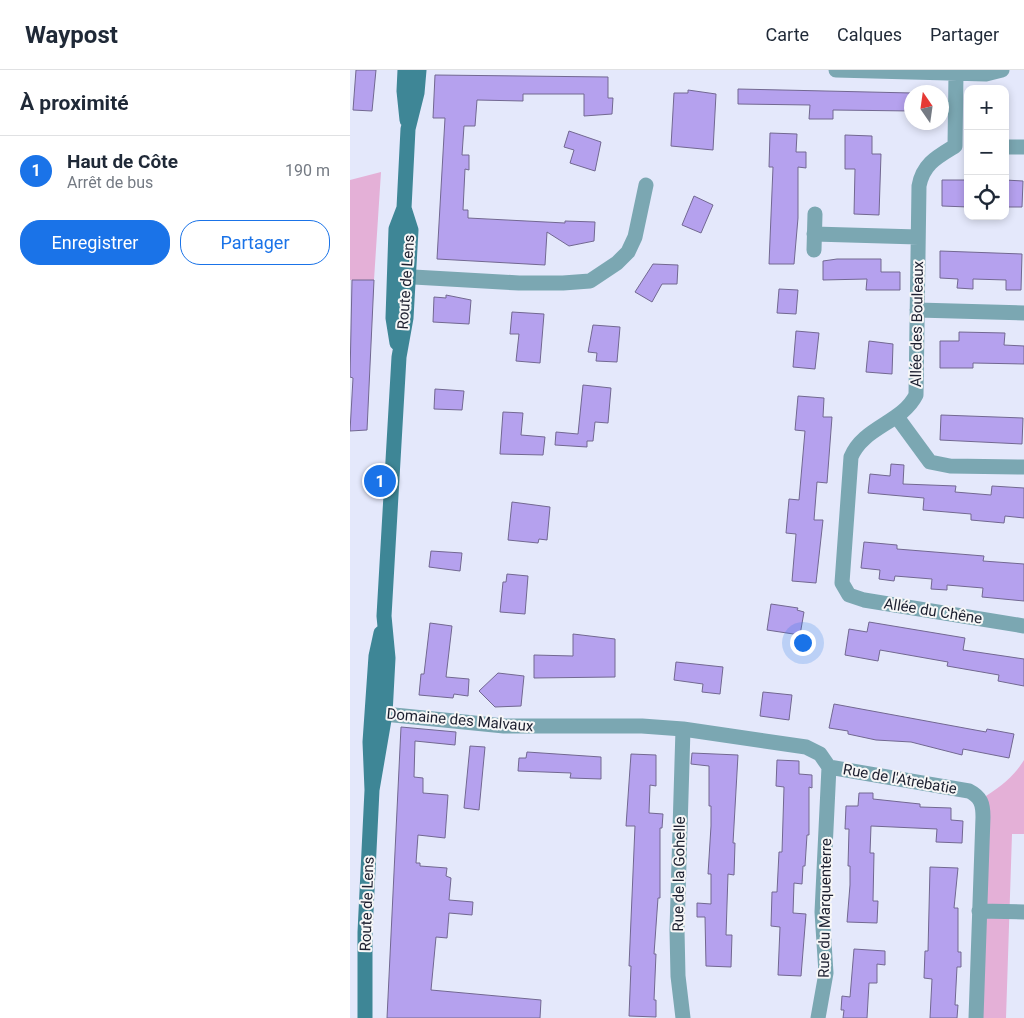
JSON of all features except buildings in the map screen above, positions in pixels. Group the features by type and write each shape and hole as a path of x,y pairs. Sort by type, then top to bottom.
{"main road":[{"path":"405,70 404,91 408,129"},
{"name":"Route de Lens","path":"365,1018 365,932 372,790 370,742 378,714 376,656 384,616 398,357 406,318 401,276 411,230 404,208 408,129 417,93 419,70"}],"street":[{"path":"836,70 986,74 1002,70"},
{"name":"Allée des Bouleaux","path":"844,590 841,574 851,456 860,441 906,410 916,395 919,186 922,172 935,158 961,146 956,72"},
{"path":"1009,147 1024,147"},
{"path":"401,276 519,283 564,284 590,281 617,263 628,252 635,237 646,185"},
{"path":"814,250 816,214"},
{"path":"814,234 918,237"},
{"path":"917,310 1024,313"},
{"path":"897,417 930,462 950,466 1024,468"},
{"name":"Allée du Chêne","path":"844,590 849,596 864,600 1024,626"},
{"name":"Domaine des Malvaux","path":"378,714 504,726 608,727"},
{"name":"Rue de l'Atrebatie","path":"608,727 683,729 801,746 820,754 829,767 969,791 976,794 983,807 976,1018"},
{"name":"Rue de la Gohelle","path":"683,729 678,920 678,976 683,1018"},
{"name":"Rue du Marquenterre","path":"818,1018 826,973 822,912 829,767"},
{"path":"979,911 1024,912"}],"shaded area":[{"path":"381,172 374,280 350,280 350,180"},
{"path":"1024,760 1024,834 1012,834 1006,1018 976,1018 981,799 1005,782"}],"place":[{"name":"Haut de Côte","path":"380,481"}]}
